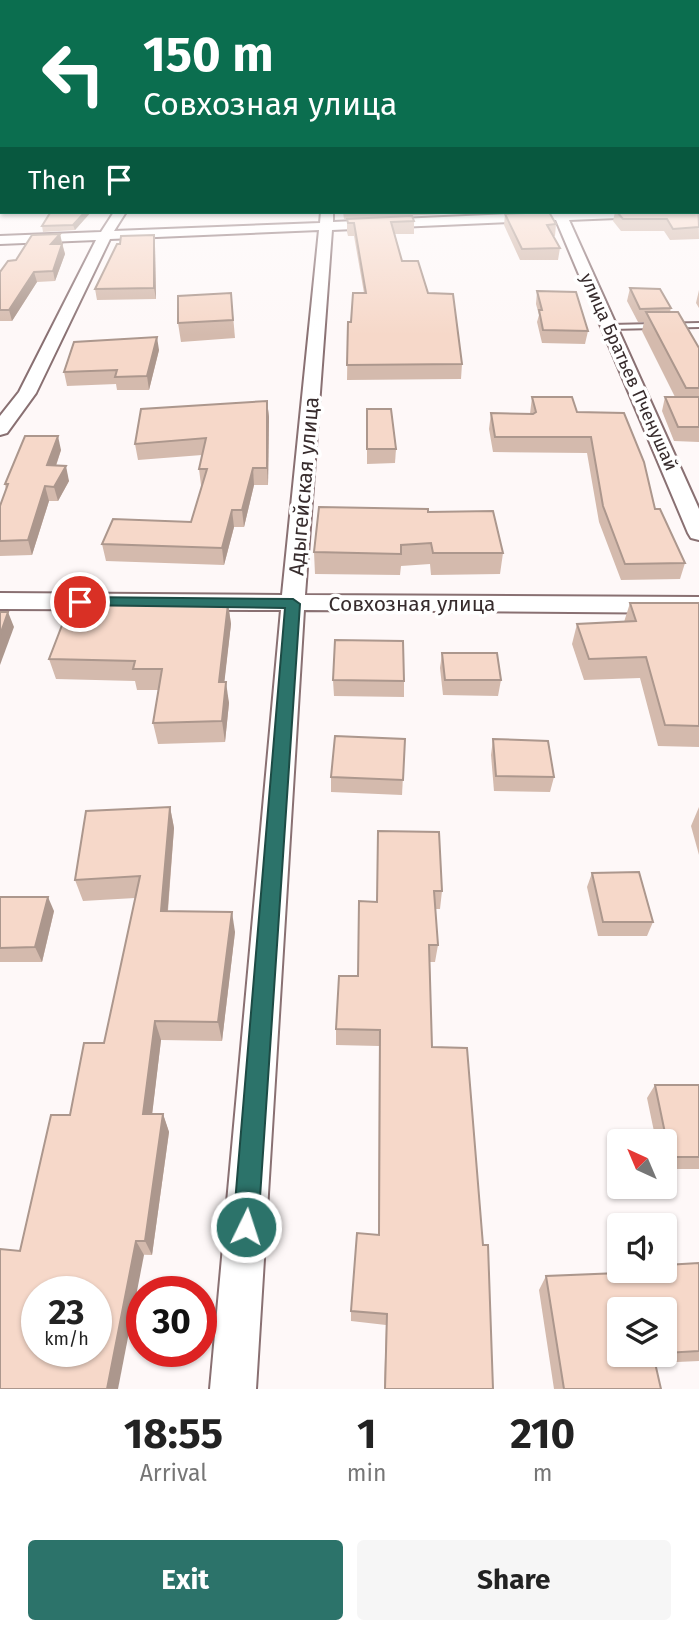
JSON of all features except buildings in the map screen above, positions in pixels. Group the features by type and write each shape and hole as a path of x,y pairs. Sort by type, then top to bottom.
{"street":[{"path":"0,429 27,393 106,235 120,214"},
{"path":"0,240 326,219 595,214"},
{"name":"улица Братьев Пченушай","path":"560,215 699,533"},
{"name":"Адыгейская улица","path":"233,1389 293,604 326,219"},
{"name":"Совхозная улица","path":"0,601 699,605"}],"lane":[{"path":"611,327 699,325"}],"route":[{"path":"80,602 293,604 246,1227"}]}
